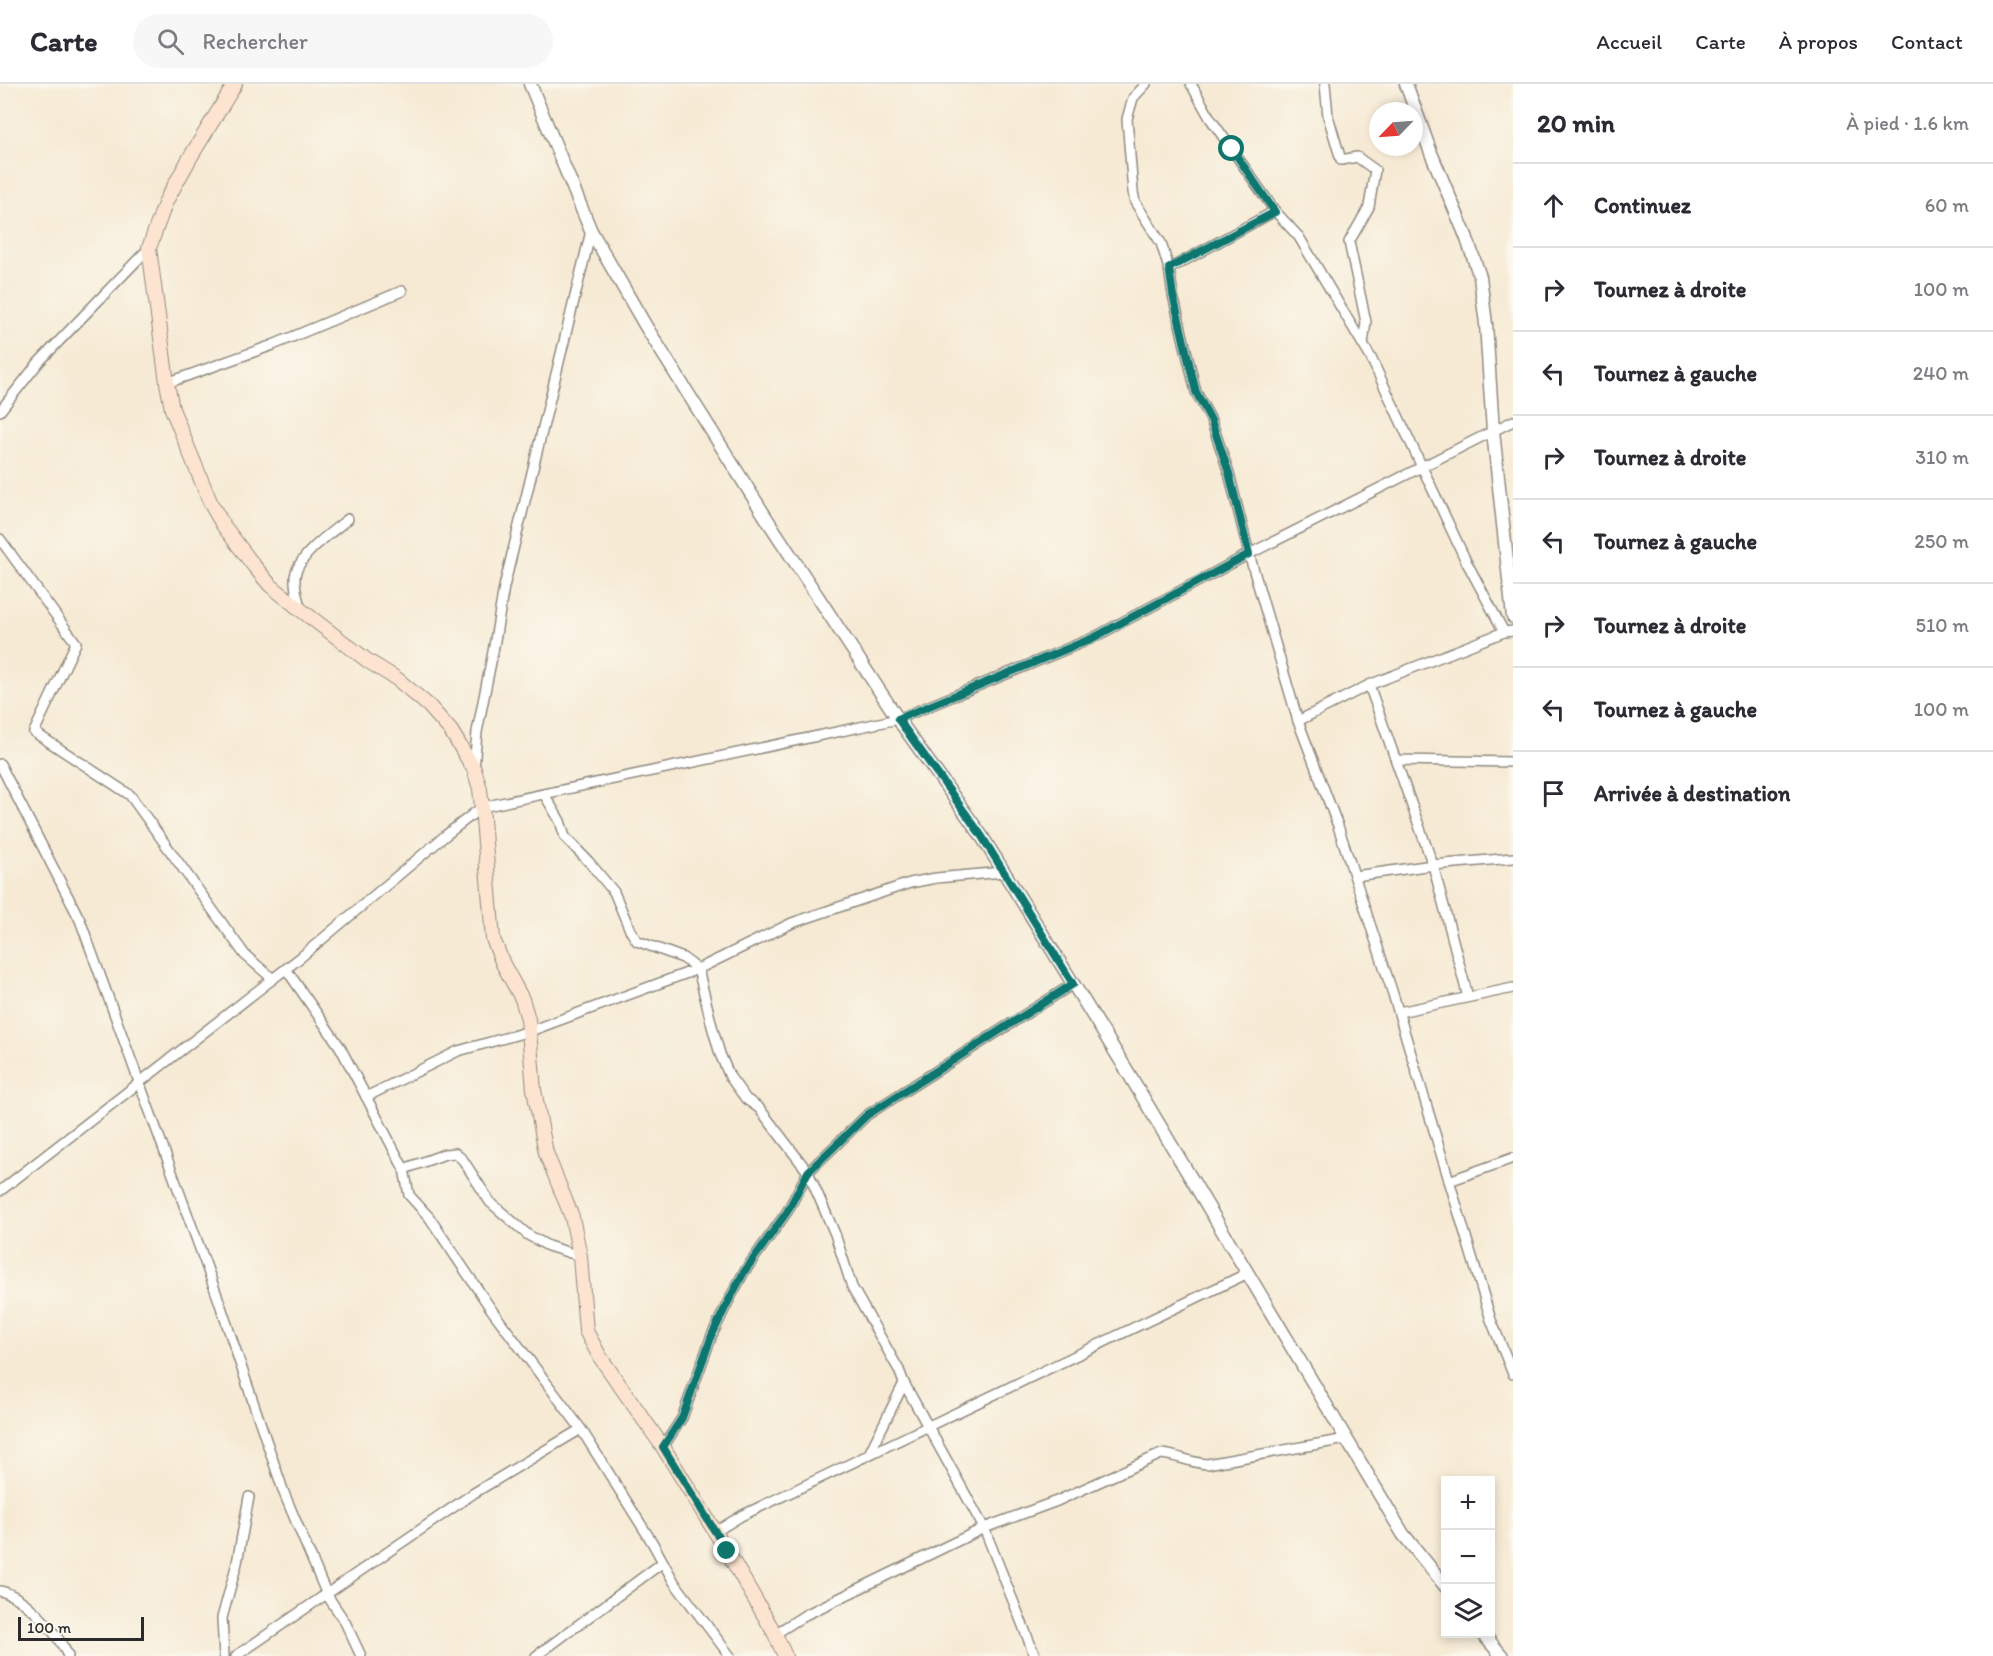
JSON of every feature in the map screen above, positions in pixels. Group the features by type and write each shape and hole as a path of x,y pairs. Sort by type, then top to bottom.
{"main road":[{"path":"235,84 190,156 166,201 149,248 166,383 172,409 191,460 223,525 270,585 368,661 397,679 429,706 451,731 474,769 480,789 493,939 503,964 522,999 530,1031 534,1090 546,1153 572,1217 580,1256 585,1320 589,1336 600,1357 663,1447 775,1634 785,1656"}],"street":[{"path":"530,84 591,231 645,325 770,524 898,719 981,835 1248,1273 1403,1534 1444,1584"},
{"path":"1146,84 1133,98 1127,119 1135,202 1161,243 1169,268 1173,295 1196,392 1211,420 1229,473 1249,554 1298,721 1355,876 1399,1012 1491,1320 1513,1373"},
{"path":"1191,84 1210,118 1275,212 1299,237 1363,344 1470,570 1509,632 1369,685 1298,721"},
{"path":"1325,84 1328,116 1341,160 1357,158 1375,170 1370,207 1349,242 1366,322 1363,344"},
{"path":"1406,84 1480,277 1486,324 1493,431 1513,617"},
{"path":"1169,268 1275,212"},
{"path":"474,769 477,732 494,652 504,586 591,231"},
{"path":"0,411 39,362 149,248"},
{"path":"166,383 273,345 402,291"},
{"path":"0,1191 286,969 482,807 898,719 1093,638 1249,554 1513,421"},
{"path":"301,610 295,575 316,546 348,519"},
{"path":"0,540 76,643 34,732 130,795 245,955 273,979"},
{"path":"1369,685 1433,865 1468,997"},
{"path":"1396,760 1513,762"},
{"path":"0,764 80,920 218,1298 284,1493 327,1594 345,1622 361,1656"},
{"path":"544,794 560,821 565,837 590,862 614,892 630,930 638,941 683,958 698,969 711,1026 730,1077 746,1099 759,1108 808,1172 835,1234 852,1287 984,1528 1035,1656"},
{"path":"1355,876 1433,865 1513,858"},
{"path":"366,1098 458,1051 530,1031 698,969 792,923 910,883 936,878 1004,872"},
{"path":"286,969 340,1047 404,1169 409,1195 429,1217 491,1309 580,1429 687,1601 730,1656"},
{"path":"663,1447 682,1418 712,1335 728,1302 744,1272 787,1212 808,1172 867,1115 1073,984"},
{"path":"1399,1012 1513,988"},
{"path":"404,1169 445,1154 455,1153 463,1160 490,1202 528,1235 548,1246 580,1256"},
{"path":"1449,1181 1513,1158"},
{"path":"715,1532 741,1516 1248,1273"},
{"path":"869,1454 904,1383"},
{"path":"236,1656 474,1493 580,1429"},
{"path":"775,1634 826,1605 984,1528 1057,1501 1161,1454 1207,1464 1346,1439"},
{"path":"224,1656 222,1618 237,1563 249,1497"},
{"path":"536,1656 662,1563"},
{"path":"0,1592 9,1593 27,1606 62,1642 68,1656"},
{"path":"1486,1638 1498,1654"}],"route":[{"path":"727,1551 663,1447 682,1418 712,1335 744,1272 787,1212 808,1172 867,1115 1073,984 981,835 898,719 1093,638 1249,554 1229,473 1211,420 1196,392 1173,295 1169,268 1275,212 1232,149"}]}
